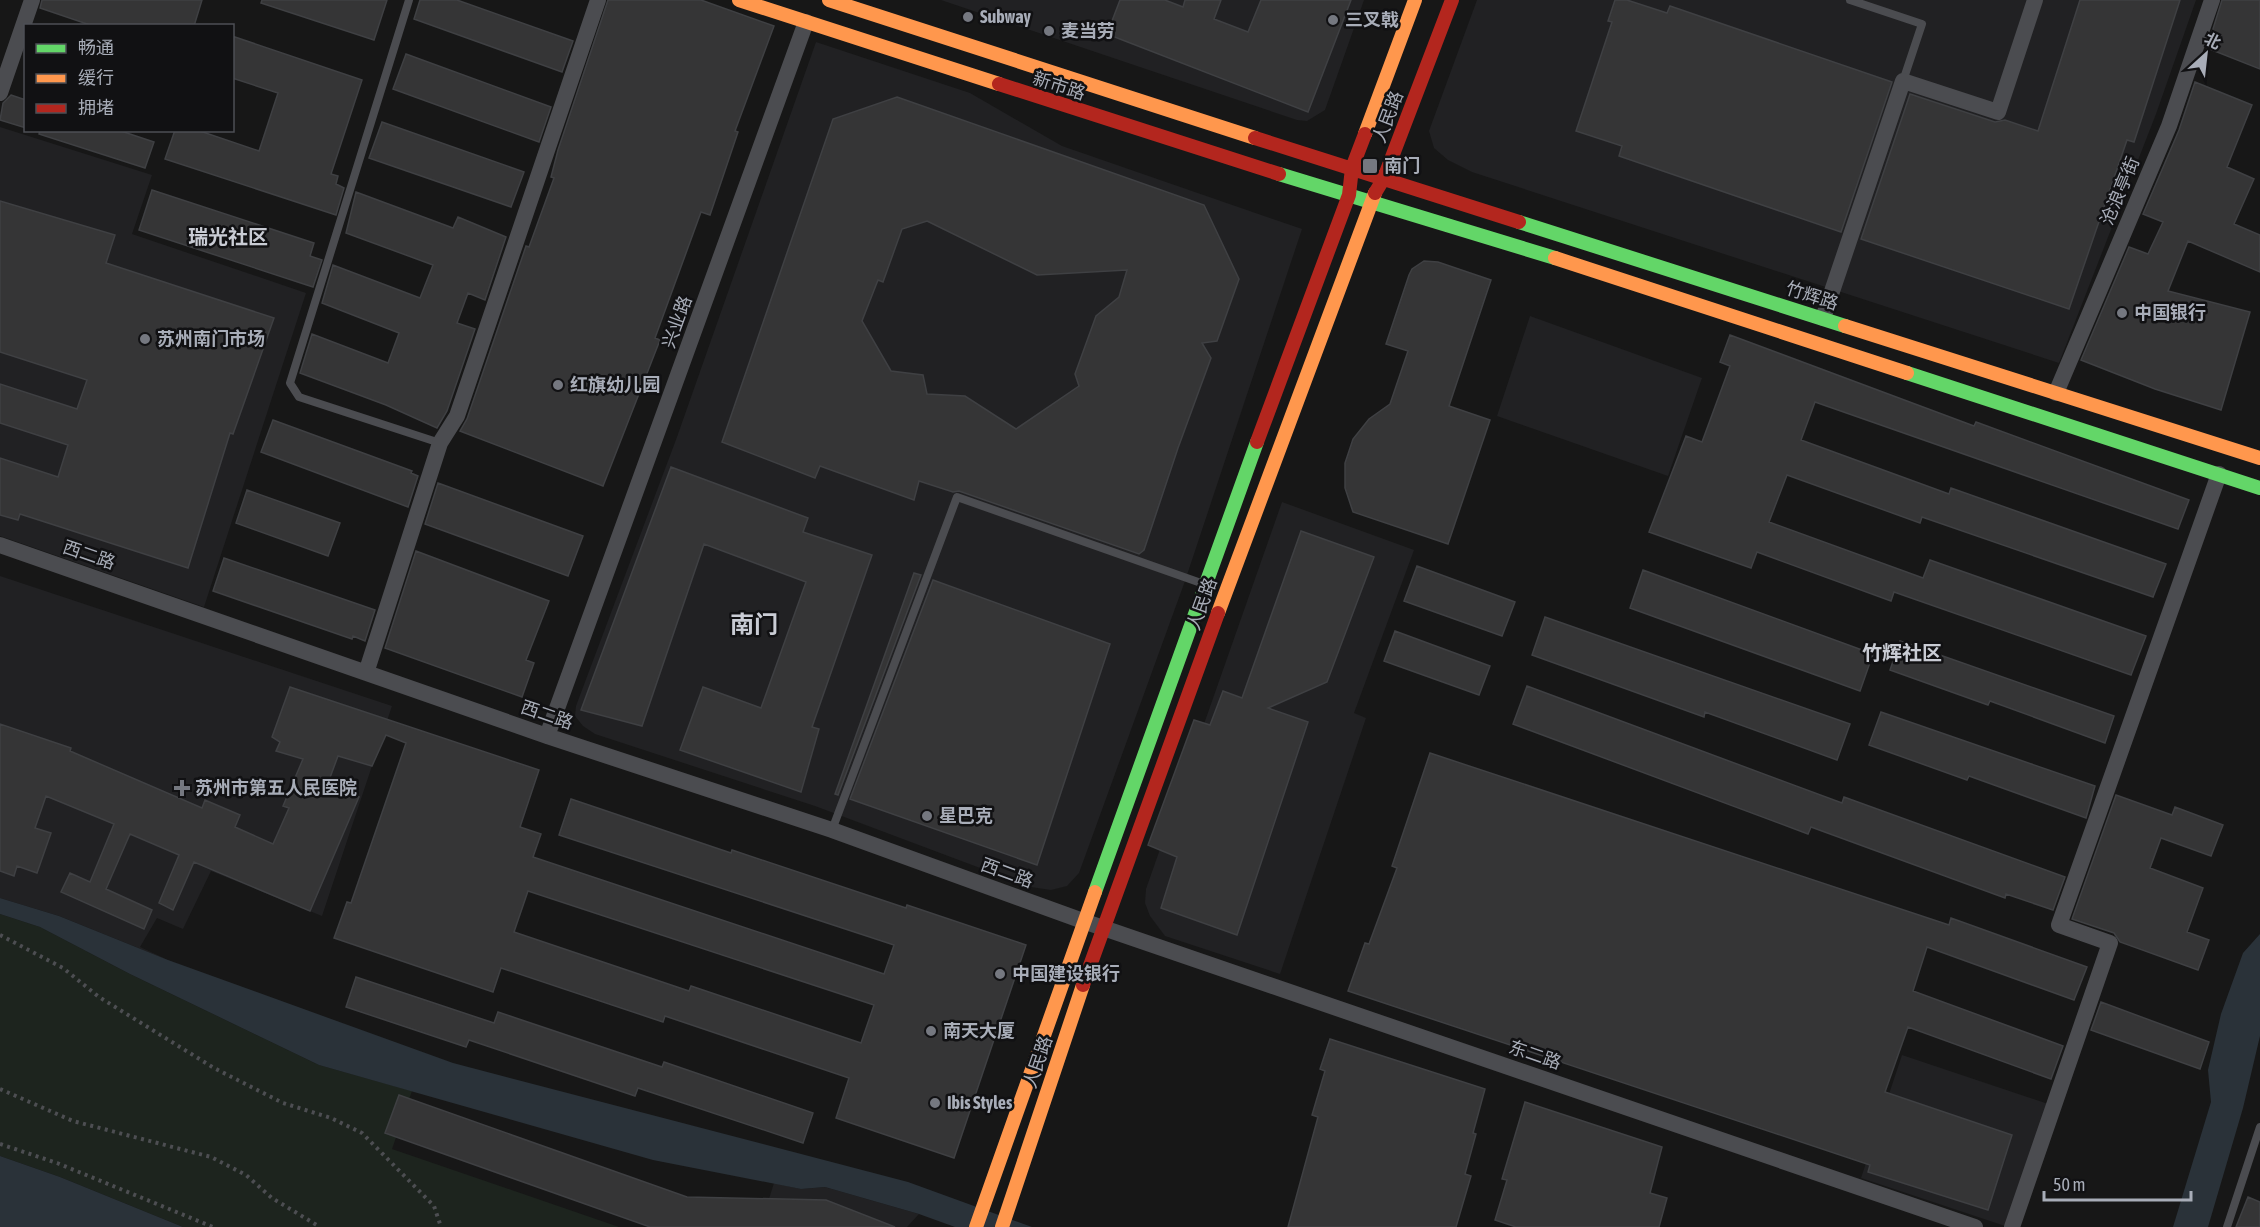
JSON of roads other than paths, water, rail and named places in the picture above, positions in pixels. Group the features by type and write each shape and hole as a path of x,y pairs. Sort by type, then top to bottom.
{"main road":[{"name":"新市路","path":"739,0 1219,156 1370,201"},
{"name":"新市路","path":"829,0 1229,131 1352,168"},
{"name":"人民路","path":"976,1227 988,1199 1083,921 1204,584 1349,195 1352,168 1416,0"},
{"name":"人民路","path":"1002,1227 1102,927 1370,201 1384,178 1452,0"},
{"name":"竹辉路","path":"1352,168 2260,458"},
{"path":"1370,201 2260,488"}],"street":[{"path":"0,93 32,0"},
{"path":"366,673 440,443 457,416 598,0"},
{"path":"1823,318 1903,81 1998,112 2035,0"},
{"name":"沧浪亭街","path":"2056,393 2169,126 2212,0"},
{"name":"兴业路","path":"547,736 806,22"},
{"path":"2012,1227 2110,943 2059,925 2219,474"},
{"name":"西二路","path":"0,544 547,736 832,830 1083,921"},
{"name":"东二路","path":"1083,921 1975,1227"}],"lane":[{"path":"409,0 290,383 299,397 440,443"},
{"path":"1850,0 1922,24 1903,81"},
{"path":"832,830 957,497 1204,584"},
{"path":"2227,1227 2260,1127"}],"place":[{"name":"Subway","path":"968,17"},
{"name":"三叉戟","path":"1333,20"},
{"name":"麦当劳","path":"1049,31"},
{"name":"南门","path":"1370,166"},
{"name":"中国银行","path":"2122,313"},
{"name":"苏州南门市场","path":"145,339"},
{"name":"红旗幼儿园","path":"558,385"},
{"name":"苏州市第五人民医院","path":"182,788"},
{"name":"星巴克","path":"927,816"},
{"name":"中国建设银行","path":"1000,974"},
{"name":"南天大厦","path":"931,1031"},
{"name":"Ibis Styles","path":"935,1103"}],"district":[{"name":"瑞光社区","path":"228,237"},
{"name":"南门","path":"754,625"},
{"name":"竹辉社区","path":"1902,653"}]}
